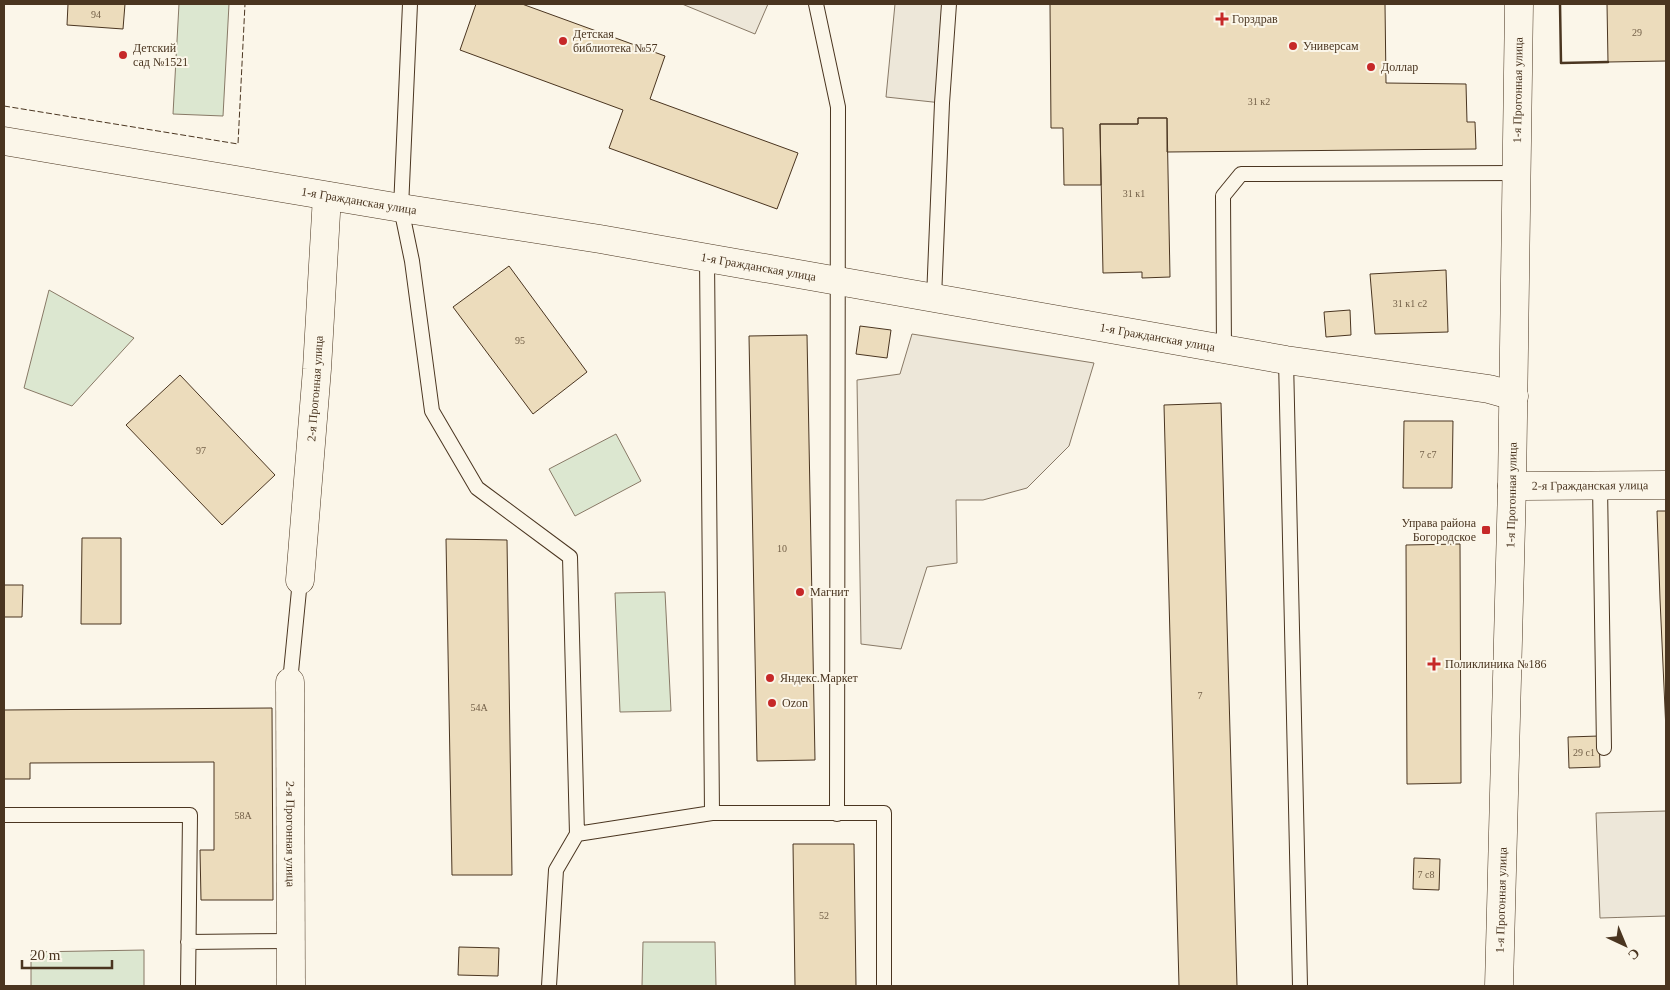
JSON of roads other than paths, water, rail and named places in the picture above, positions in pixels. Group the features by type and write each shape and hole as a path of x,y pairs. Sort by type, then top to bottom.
{"street":[{"name":"1-я Прогонная улица","path":"1499,986 1514,396 1519,4"},
{"name":"1-я Гражданская улица","path":"4,141 327,196 600,239 1286,360 1489,389 1514,396"},
{"name":"2-я Прогонная улица","path":"300,580 317,369 327,196"},
{"name":"2-я Гражданская улица","path":"1512,486 1666,485"},
{"name":"2-я Прогонная улица","path":"290,682 291,986"}],"lane":[{"path":"410,4 401,208 412,261 432,411 477,488 570,557 577,834 556,870 549,986"},
{"path":"816,4 838,107 837,814"},
{"path":"934,298 942,103 949,4"},
{"path":"1224,349 1223,196 1241,174 1517,172"},
{"path":"707,258 712,814"},
{"path":"1286,360 1300,986"},
{"path":"1600,485 1604,748"},
{"path":"290,682 300,580"},
{"path":"577,834 712,814 884,813 884,986"},
{"path":"4,815 190,815 188,986"},
{"path":"188,942 290,941"}],"place":[{"name":"Горздрав","path":"1222,19"},
{"name":"Детская библиотека №57","path":"563,41"},
{"name":"Универсам","path":"1293,46"},
{"name":"Детский сад №1521","path":"123,55"},
{"name":"Доллар","path":"1371,67"},
{"name":"Управа района Богородское","path":"1486,530"},
{"name":"Магнит","path":"800,592"},
{"name":"Поликлиника №186","path":"1434,664"},
{"name":"Яндекс.Маркет","path":"770,678"},
{"name":"Ozon","path":"772,703"}]}
